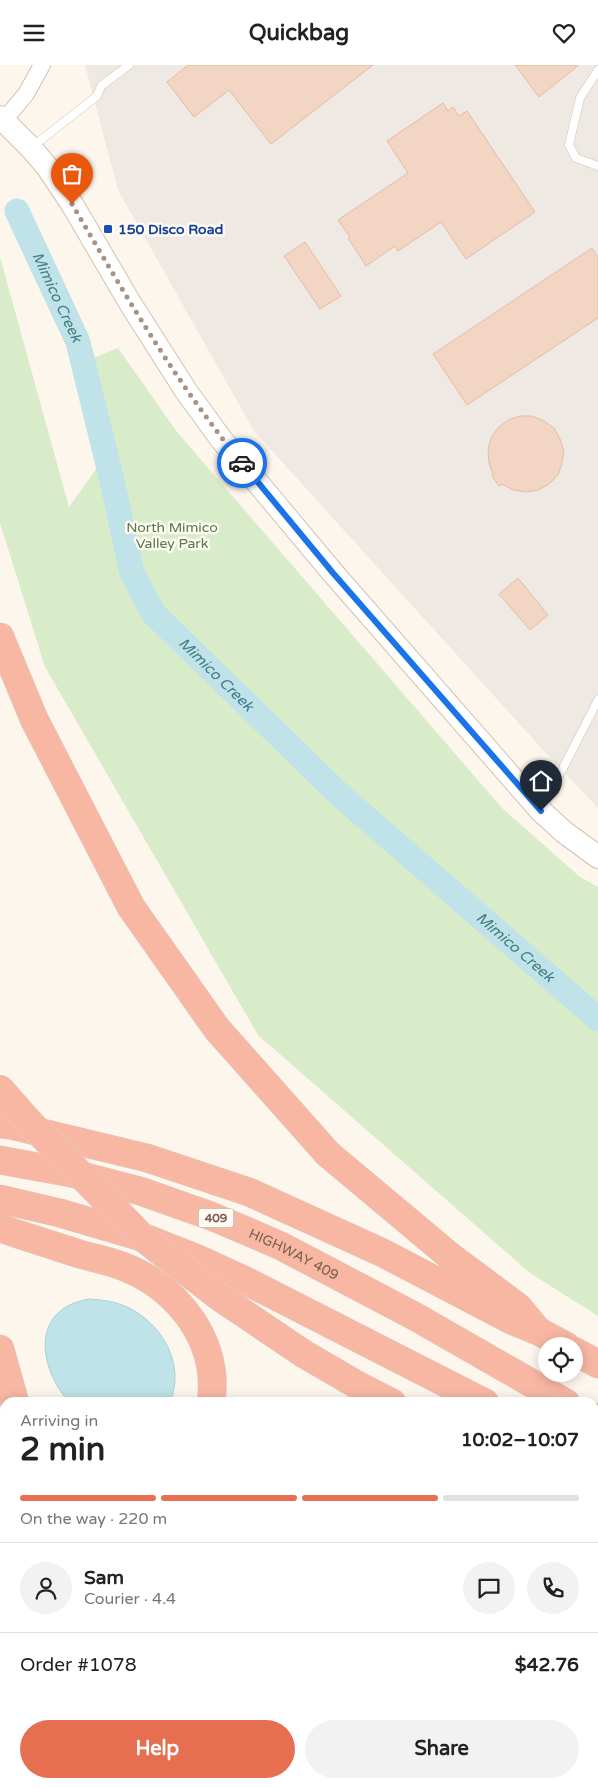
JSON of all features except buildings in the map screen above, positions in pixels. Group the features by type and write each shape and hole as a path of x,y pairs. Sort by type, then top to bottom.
{"highway":[{"path":"0,637 34,719 131,907 217,1029 328,1154 451,1257 518,1307 538,1331"},
{"path":"0,1089 28,1121 142,1237 221,1298 304,1354 380,1397"},
{"path":"0,1124 147,1158 249,1192 383,1253 511,1320 549,1337"},
{"name":"HIGHWAY 409","path":"0,1160 71,1173 140,1191 211,1216 251,1233 281,1246 416,1317 556,1397"},
{"path":"0,1199 60,1213 146,1238 198,1259 248,1282 473,1397"},
{"path":"0,1228 33,1240 127,1267 147,1278 176,1301 192,1319 206,1347 210,1362 213,1388 212,1397"},
{"path":"0,1237 33,1240"},
{"path":"0,1349 12,1397"},
{"path":"583,1356 598,1364"}],"main road":[{"path":"2,119 48,168 72,204 146,329 186,391 222,439 333,573 541,811 564,832 598,857"}],"street":[{"path":"2,119 26,94 42,65"}],"lane":[{"path":"30,148 97,96 101,86 129,65"},
{"path":"598,70 580,98 569,145 576,158 598,166"},
{"path":"541,811 598,700"}],"shaded area":[{"path":"85,65 598,65 598,808 254,431 118,190"}],"green space":[{"name":"North Mimico Valley Park","path":"0,257 69,507 96,469 104,423 88,360 118,348 177,432 502,808 580,877 598,887 598,1316 530,1273 258,1035 45,667 0,523","holes":["143,606 516,939 542,966 525,965"]}],"water":[{"path":"89,1299 113,1302 140,1314 151,1323 168,1347 173,1360 175,1374 171,1397 65,1397 51,1373 46,1357 45,1341 49,1327 57,1314 70,1305"}],"waterway":[{"name":"Mimico Creek","path":"17,211 78,342 132,573 154,614 340,795 598,1019"}],"way so far":[{"path":"72,204 130,303 186,391 242,463"}],"place":[{"name":"150 Disco Road","path":"108,229"}],"route":[{"path":"242,463 333,573 541,811"}]}
